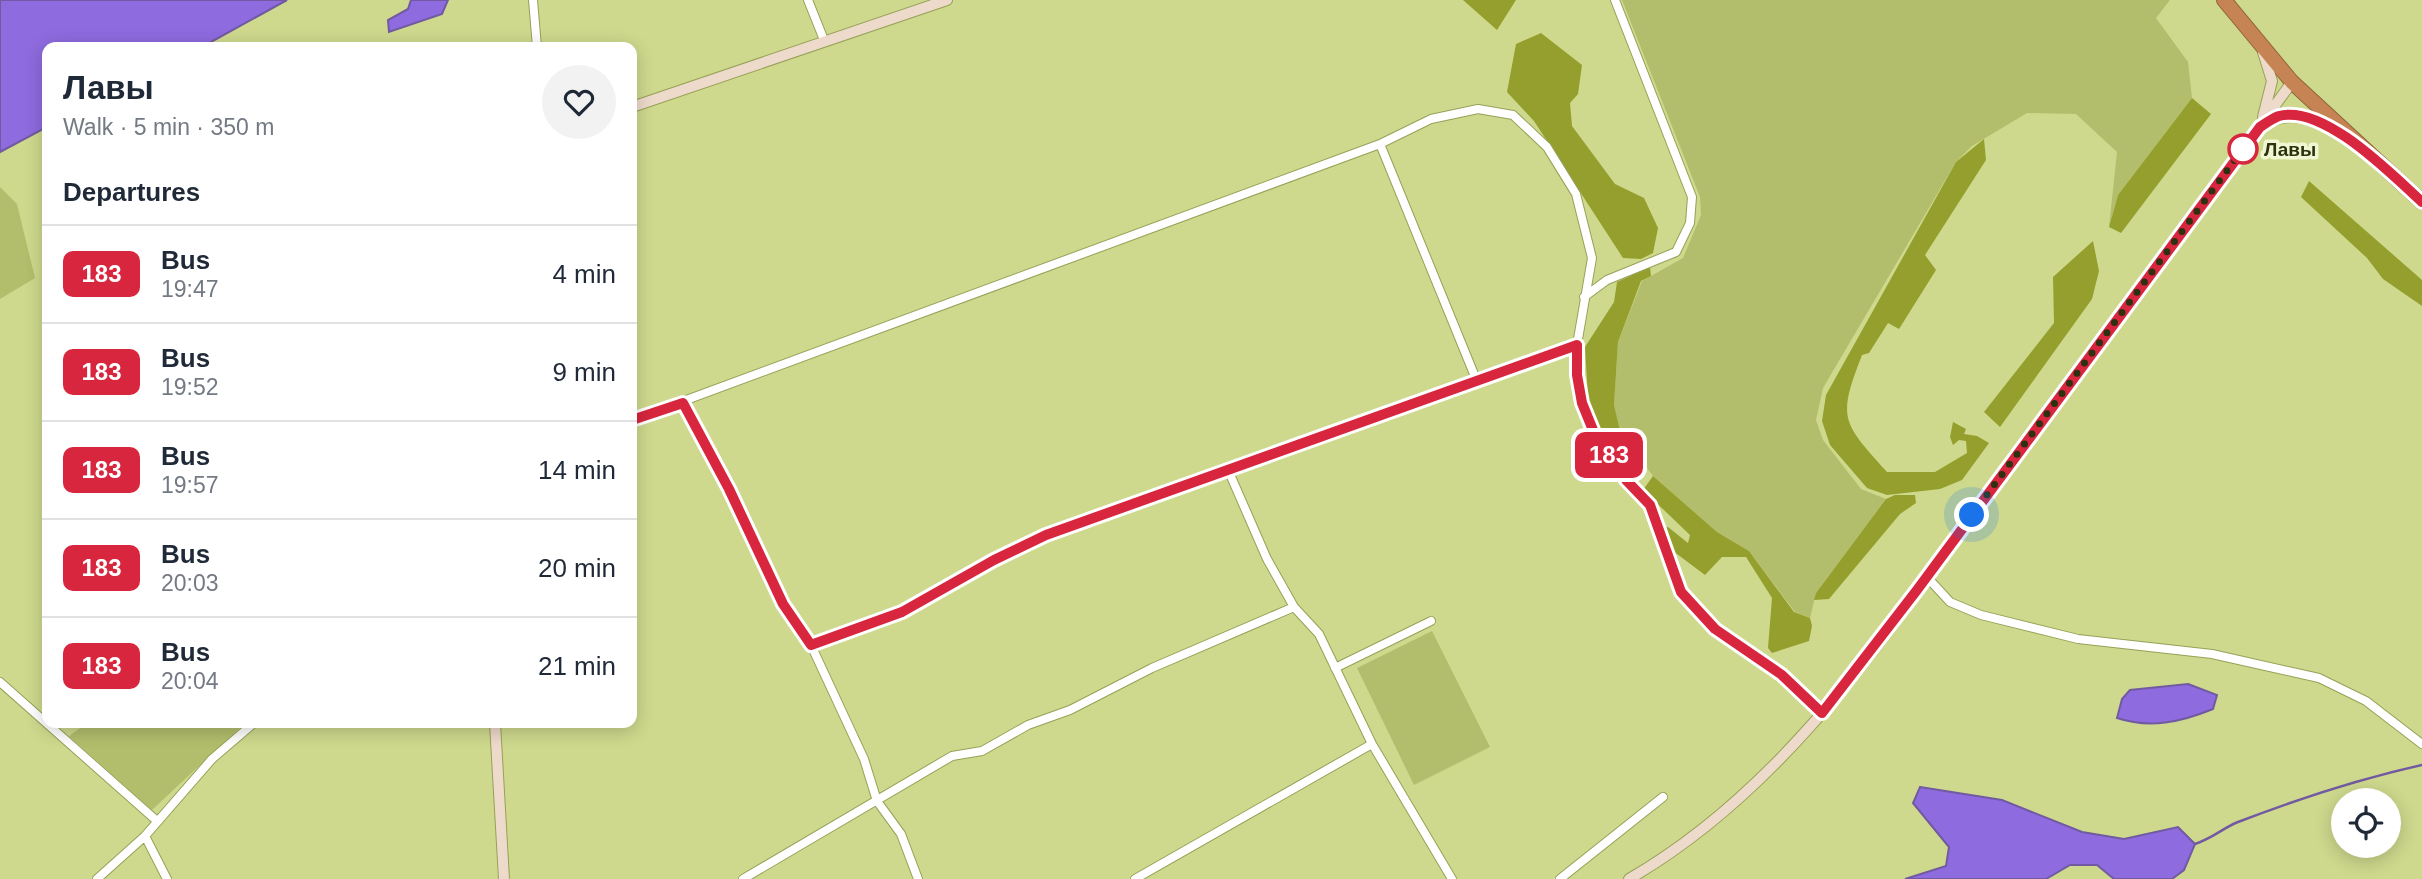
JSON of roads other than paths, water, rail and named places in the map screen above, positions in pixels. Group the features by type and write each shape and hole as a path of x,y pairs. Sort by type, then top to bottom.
{"highway":[{"path":"2224,0 2292,82 2422,202"}],"main road":[{"path":"637,105 947,0"},
{"path":"2260,127 2272,81 2262,49"},
{"path":"1629,879 1666,858 1730,807 1804,736 1927,577 2292,82"},
{"path":"2260,127 2279,116 2295,115 2353,139"},
{"path":"495,728 504,879"}],"street":[{"path":"533,0 537,42"},
{"path":"808,0 824,40"},
{"path":"1584,297 1607,280 1676,252 1690,223 1692,197 1615,0"},
{"path":"637,418 1380,144 1431,119 1478,109 1513,115 1547,147 1576,194 1592,258 1577,345 1577,375 1582,403 1595,435 1626,480 1650,505 1681,592 1715,629 1782,675 1822,713"},
{"path":"1380,144 1476,379"},
{"path":"811,645 902,612 994,560 1046,535 1229,472 1476,379 1577,345"},
{"path":"683,403 729,489 783,604 811,645 864,759 877,801 901,834 918,879"},
{"path":"1229,472 1268,559 1294,607 1319,634 1372,744 1452,879"},
{"path":"1927,577 1950,602 1993,618 2078,639 2212,654 2319,678 2366,701 2422,744"},
{"path":"743,879 952,756 982,751 1028,725 1070,710 1152,668 1294,607"},
{"path":"1335,668 1431,621"},
{"path":"0,682 42,719"},
{"path":"52,728 157,821"},
{"path":"97,879 145,836 212,760 248,728"},
{"path":"1135,879 1372,744"},
{"path":"1560,879 1663,797"},
{"path":"145,836 167,879"}],"waterway":[{"path":"2195,844 2238,822 2283,805 2422,765"}],"place":[{"name":"Лавы","path":"2243,149"}]}
